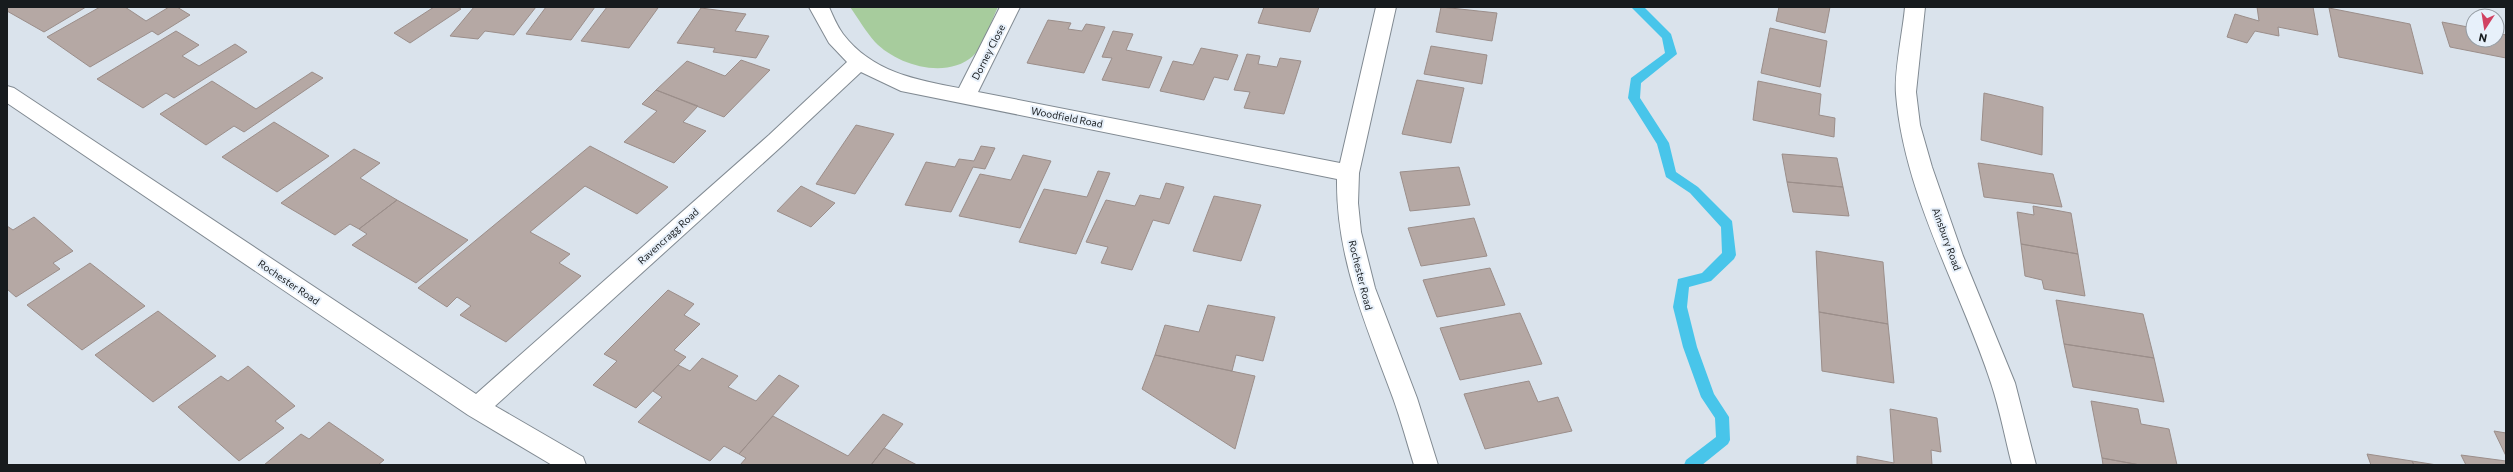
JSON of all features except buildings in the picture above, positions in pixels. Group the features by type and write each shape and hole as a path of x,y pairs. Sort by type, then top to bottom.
{"street":[{"name":"Woodfield Road","path":"818,7 836,38 859,62 901,84 1348,173"},
{"name":"Dorney Close","path":"964,97 1010,7"},
{"name":"Rochester Road","path":"1386,7 1348,173 1346,195 1353,251 1370,311 1405,399 1426,465"},
{"name":"Ainsbury Road","path":"1915,7 1906,92 1910,125 1921,167 1952,256 2003,383 2024,465"},
{"name":"Ravencragg Road","path":"477,408 776,140 859,62"},
{"name":"Rochester Road","path":"7,93 477,408 574,465"}],"green space":[{"path":"850,7 998,7 981,46 973,56 962,63 949,67 936,68 922,67 909,63 884,50 875,42"}],"waterway":[{"path":"1637,7 1667,37 1671,54 1635,81 1634,98 1663,143 1670,174 1694,190 1727,225 1729,255 1706,277 1683,283 1680,307 1690,347 1708,397 1722,417 1723,440 1691,465"}]}
